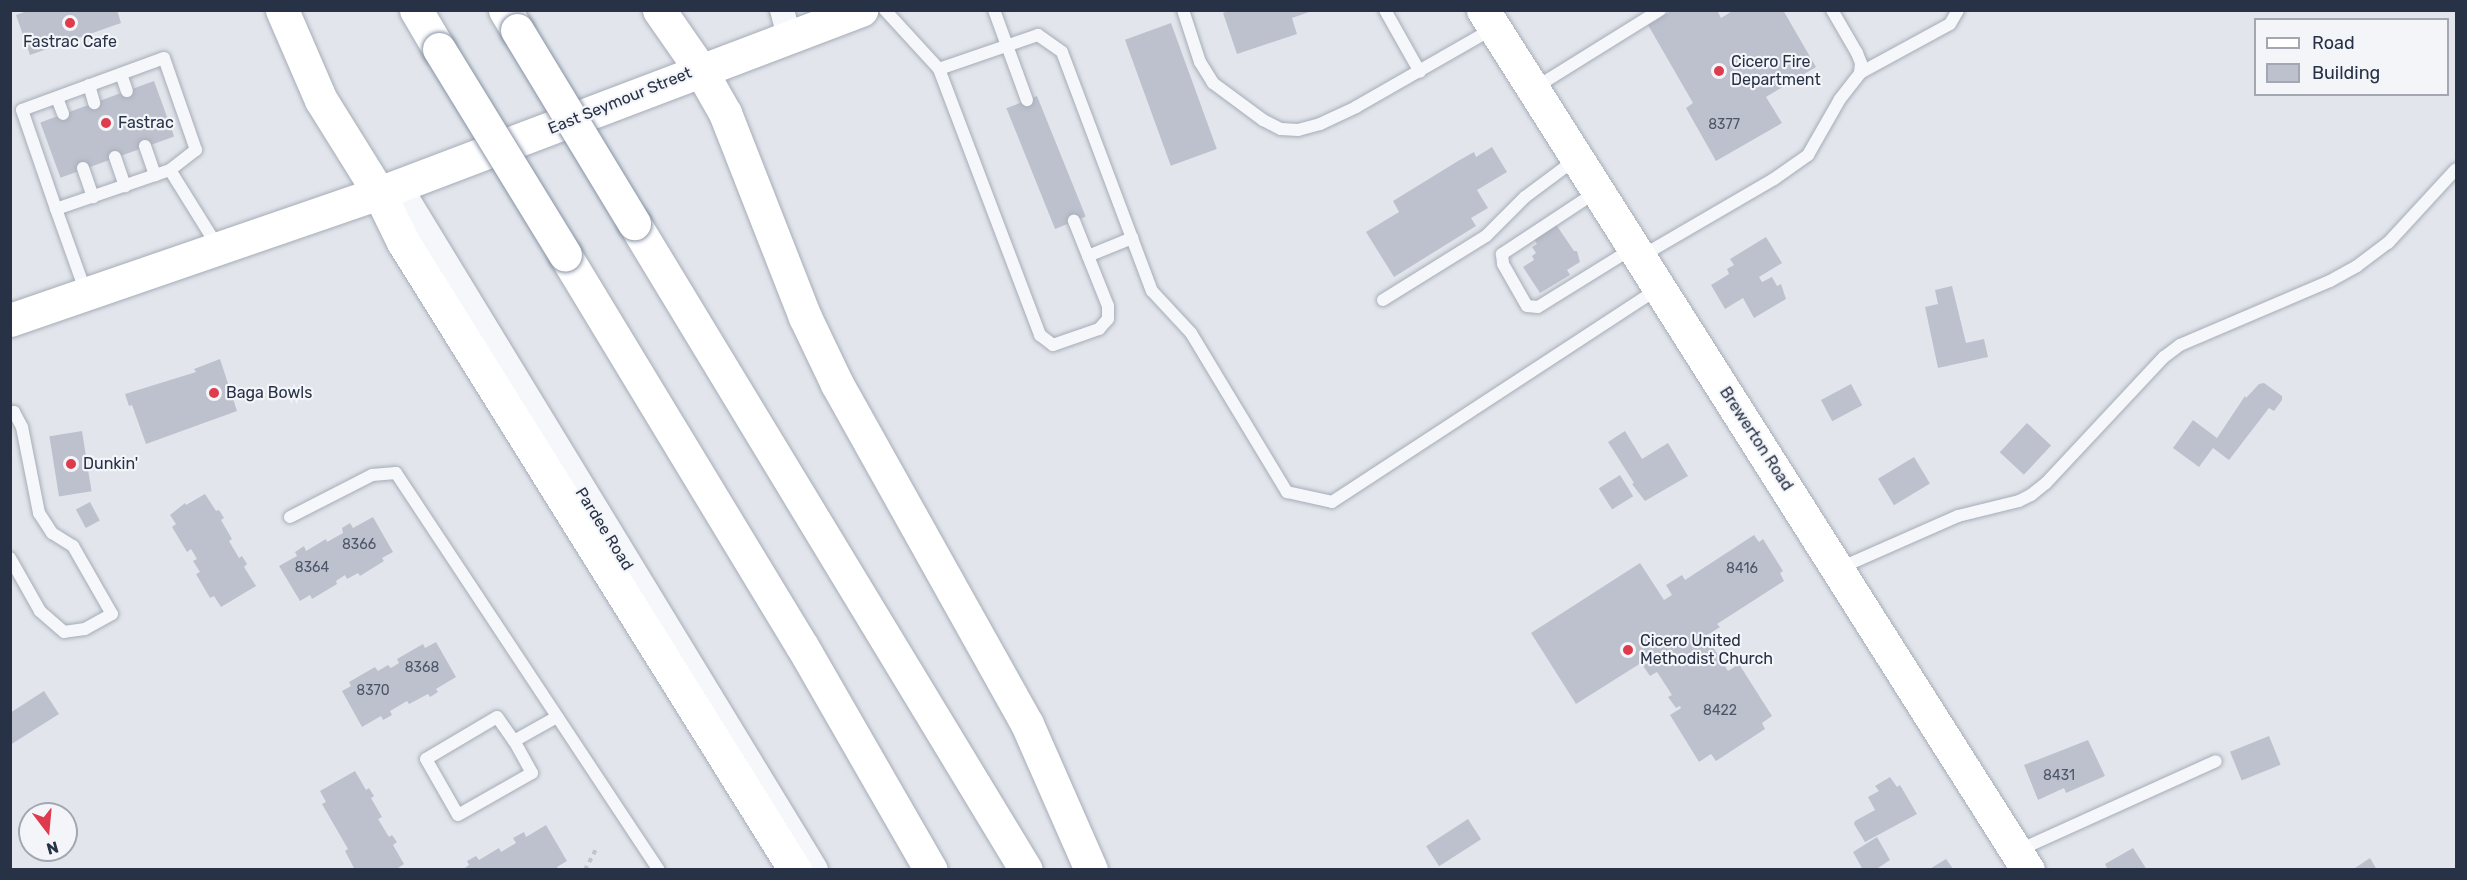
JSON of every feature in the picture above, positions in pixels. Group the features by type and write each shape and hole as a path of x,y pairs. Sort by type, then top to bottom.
{"main road":[{"path":"282,10 321,100 388,190"},
{"path":"416,10 796,636 932,870"},
{"path":"659,10 700,69 725,113 805,317 837,384 1027,724 1091,870"},
{"name":"East Seymour Street","path":"10,320 388,190 700,69 785,23 861,10"},
{"name":"Brewerton Road","path":"1488,19 1839,568 2022,860"},
{"path":"511,20 1026,870"},
{"name":"Pardee Road","path":"388,190 403,242 795,870"}],"street":[{"name":"Pardee Road","path":"388,190 813,870"}],"lane":[{"path":"885,10 939,69 1040,334 1053,345 1099,329 1108,319 1108,306 1074,221"},
{"path":"994,10 1027,100"},
{"path":"1183,10 1200,62 1213,83 1263,120 1281,129 1298,130 1320,124 1370,101 1420,72 1488,19"},
{"path":"1384,10 1420,72"},
{"path":"1533,89 1660,10"},
{"path":"1832,10 1857,52 1861,63 1860,73"},
{"path":"1598,191 1502,254 1503,264 1527,306 1538,308 1801,161 1817,143 1840,99 1860,73 1950,24 1958,10"},
{"path":"939,69 1006,44 1038,35 1062,52 1152,291 1191,333 1287,492 1332,502 1659,288"},
{"path":"56,209 170,170 196,150 164,58 22,110 56,209 86,294"},
{"path":"121,74 127,91"},
{"path":"89,86 94,102"},
{"path":"57,98 63,114"},
{"path":"145,146 155,175"},
{"path":"115,157 124,186"},
{"path":"1383,300 1486,236 1525,197 1577,158"},
{"path":"83,168 93,196"},
{"path":"1839,568 1958,516 2031,495 2046,483 2164,357 2180,345 2330,281 2356,266 2388,243 2457,169"},
{"path":"170,170 219,248"},
{"path":"1088,256 1132,238"},
{"path":"10,412 14,412 22,427 39,513 52,533 73,546 112,614 85,629 64,632 40,611 10,558"},
{"path":"290,517 372,475 396,473 659,870"},
{"path":"497,717 514,741 532,773 458,815 426,759 497,717"},
{"path":"514,741 557,717"},
{"path":"2022,860 2216,761"}],"path":[{"path":"585,870 597,847"}],"building":[{"path":"30,10 117,10 121,23 30,55 16,15"},
{"path":"1230,10 1312,11 1292,18 1297,34 1237,54 1223,13"},
{"path":"1673,10 1717,10 1721,18 1734,10 1783,10 1816,67 1766,97 1782,123 1716,161 1686,108 1693,103 1648,25"},
{"path":"1171,23 1217,149 1171,166 1125,40"},
{"path":"154,81 174,136 60,178 40,122"},
{"path":"1037,96 1086,217 1055,229 1006,108"},
{"path":"1492,147 1507,172 1477,190 1488,208 1471,218 1476,226 1394,277 1366,232 1399,212 1393,201 1474,152 1476,157"},
{"path":"1555,223 1574,251 1577,251 1580,262 1567,270 1570,275 1540,293 1523,267 1534,260 1532,256 1536,253 1532,247 1537,244 1533,237"},
{"path":"1766,237 1782,263 1759,277 1762,282 1772,277 1777,286 1781,284 1786,299 1754,318 1743,298 1725,309 1711,285 1729,274 1727,269 1734,265 1730,259"},
{"path":"1952,286 1966,343 1984,339 1988,357 1938,368 1925,307 1938,304 1935,290"},
{"path":"220,359 237,411 146,444 132,405 129,406 125,394 196,372 194,369"},
{"path":"2264,383 2282,396 2282,400 2274,411 2269,408 2229,460 2213,448 2199,467 2173,448 2193,420 2217,438 2245,396 2246,398 2259,384"},
{"path":"1851,384 1862,405 1832,421 1821,400"},
{"path":"2027,423 2051,446 2024,475 2000,452"},
{"name":"Dunkin'","path":"82,431 92,491 59,496 49,436"},
{"path":"1625,431 1642,459 1668,443 1688,476 1645,501 1632,484 1634,483 1608,442"},
{"path":"1914,457 1930,484 1894,505 1878,479"},
{"path":"1620,475 1633,496 1612,509 1599,488"},
{"path":"205,494 216,511 219,510 224,518 221,520 232,539 229,541 239,558 242,556 247,564 244,567 256,586 221,607 214,596 210,598 196,574 200,572 193,561 197,559 191,549 187,552 172,527 176,524 170,515 185,503 186,505"},
{"path":"90,502 100,521 86,528 76,510"},
{"path":"373,517 393,552 382,558 384,561 360,576 358,573 347,579 345,575 336,581 337,584 312,599 310,595 300,601 279,566 297,556 295,552 304,546 306,551 326,539 327,542 343,533 342,528 350,523 353,528"},
{"name":"Cicero United Methodist Church","path":"1754,535 1759,542 1763,539 1783,571 1780,573 1784,581 1717,624 1720,627 1706,636 1728,671 1739,664 1772,716 1762,723 1765,729 1716,761 1711,754 1699,762 1670,715 1681,708 1680,706 1676,708 1668,697 1672,695 1657,672 1650,676 1641,663 1576,704 1531,633 1640,563 1664,600 1672,595 1666,585 1682,575 1685,580"},
{"path":"436,642 456,677 436,689 438,692 430,697 428,694 409,704 407,701 390,711 392,715 383,720 381,716 362,727 342,691 351,686 349,682 375,667 378,671 388,665 391,668 399,663 397,659 423,644 425,648"},
{"path":"44,691 59,714 10,745 10,713"},
{"path":"2269,736 2281,765 2242,780 2230,752"},
{"path":"2088,740 2105,776 2066,793 2064,788 2038,800 2024,765"},
{"path":"355,771 366,790 369,788 374,796 371,798 382,817 378,819 389,837 392,835 397,842 393,845 404,864 395,870 355,870 345,851 348,849 322,804 326,802 320,791"},
{"path":"1890,777 1897,787 1900,785 1917,814 1865,842 1854,824 1855,821 1875,810 1868,797 1879,791 1875,786"},
{"path":"1468,819 1481,839 1439,866 1426,846"},
{"path":"546,825 567,861 557,867 558,870 462,870 469,865 467,861 476,856 479,860 499,848 501,852 516,843 513,838 524,832 526,837"},
{"path":"1877,837 1890,860 1875,870 1863,870 1853,852"},
{"path":"2133,848 2147,870 2108,870 2105,864"},
{"path":"2370,858 2377,870 2352,870"},
{"path":"1946,859 1954,870 1928,870"}],"place":[{"name":"Fastrac Cafe","path":"70,23"},
{"name":"Cicero Fire Department","path":"1719,71"},
{"name":"Fastrac","path":"106,123"},
{"name":"Baga Bowls","path":"214,393"},
{"name":"Dunkin'","path":"71,464"},
{"name":"Cicero United Methodist Church","path":"1628,650"}]}
